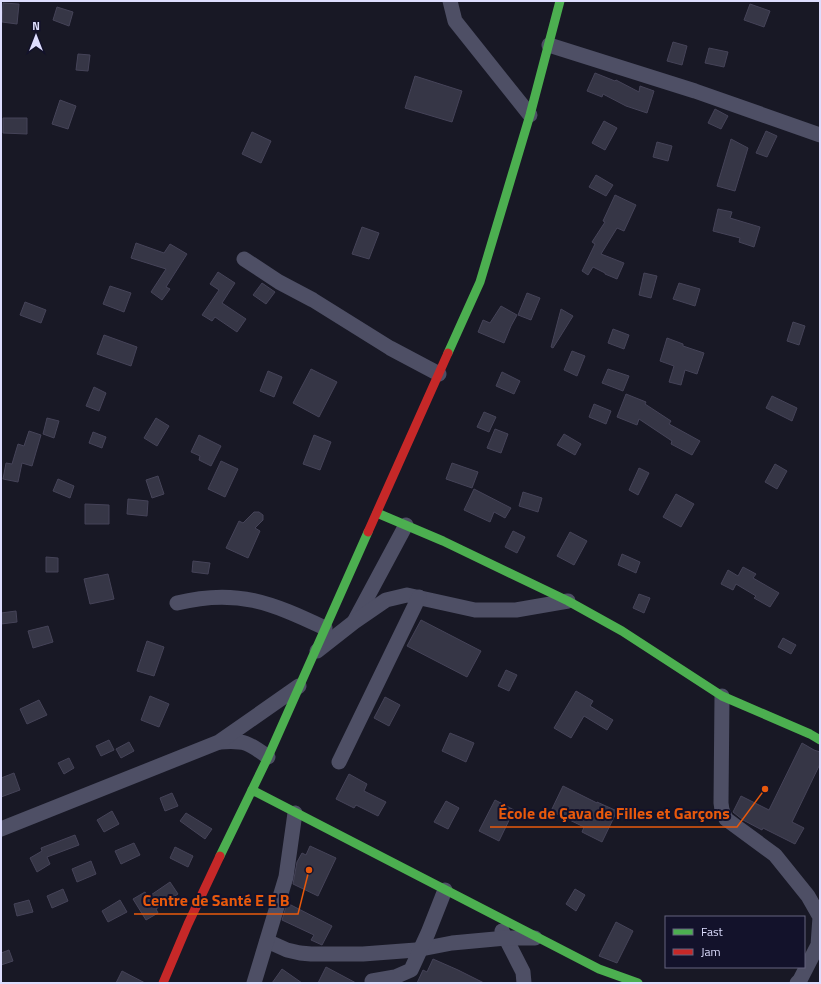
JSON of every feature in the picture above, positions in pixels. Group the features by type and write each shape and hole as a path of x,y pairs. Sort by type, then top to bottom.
{"main road":[{"path":"163,983 188,924 268,757 480,282 530,115 560,1"},
{"path":"377,513 443,541 568,601 622,631 722,696 810,734 820,740"},
{"path":"252,790 599,969 638,983"}],"street":[{"path":"450,1 455,21 530,115"},
{"path":"549,45 695,91 820,135"},
{"path":"244,259 279,282 313,300 390,348 439,374"},
{"path":"354,622 406,525"},
{"path":"313,654 354,622 386,600 407,595 475,610 516,610 568,601"},
{"path":"177,603 210,597 229,597 250,600 284,609 325,628"},
{"path":"339,762 419,597"},
{"path":"1,829 220,742 300,685"},
{"path":"722,696 722,810 726,819 775,856 808,896 820,917 818,945 797,983"},
{"path":"220,742 242,741 251,744 268,757"},
{"path":"254,983 286,877 295,813"},
{"path":"372,981 395,976 411,970 445,890"},
{"path":"488,912 506,938 523,972 524,983"},
{"path":"267,941 287,950 311,954 363,954 421,949 452,943 506,938 538,938"}],"building":[{"path":"3,3 19,4 17,24 2,22"},
{"path":"750,4 770,11 764,27 744,20"},
{"path":"57,7 73,12 69,26 53,20"},
{"path":"673,42 687,46 682,65 667,61"},
{"path":"709,48 728,52 724,67 705,63"},
{"path":"78,54 90,55 88,71 76,70"},
{"path":"595,73 615,81 616,80 639,92 640,86 654,91 647,113 626,106 603,94 602,97 587,91"},
{"path":"415,76 462,91 452,122 405,108"},
{"path":"60,100 76,106 68,129 52,124"},
{"path":"715,109 728,116 721,129 708,123"},
{"path":"3,118 27,118 27,134 3,133"},
{"path":"604,121 617,128 605,150 592,143"},
{"path":"766,131 777,136 767,157 756,153"},
{"path":"252,132 271,141 261,163 242,154"},
{"path":"731,139 748,148 735,191 717,186"},
{"path":"657,142 672,146 668,161 653,157"},
{"path":"596,175 613,185 606,196 589,187"},
{"path":"615,195 636,205 624,231 617,228 601,254 624,263 617,279 593,267 588,275 582,271 595,244 592,242 605,222 603,221"},
{"path":"718,209 732,212 730,218 760,227 754,247 739,242 740,238 713,231"},
{"path":"362,227 379,233 369,259 352,254"},
{"path":"136,243 164,253 170,244 187,254 166,287 170,289 162,300 151,292 166,269 131,258"},
{"path":"218,272 235,283 222,303 246,319 237,332 215,317 212,321 202,315 219,290 210,284"},
{"path":"644,273 657,276 651,298 639,295"},
{"path":"262,283 275,292 266,304 253,295"},
{"path":"679,283 700,289 695,306 673,299"},
{"path":"110,286 131,293 124,312 103,304"},
{"path":"527,293 540,298 531,320 518,315"},
{"path":"25,302 46,310 41,323 20,315"},
{"path":"501,306 517,315 504,343 478,332 483,320 490,323"},
{"path":"561,309 573,316 553,348 551,347"},
{"path":"793,322 805,326 799,345 787,341"},
{"path":"613,329 629,335 624,349 608,343"},
{"path":"104,335 137,347 131,366 97,354"},
{"path":"667,338 683,344 683,346 704,353 697,374 685,370 681,385 669,382 674,366 660,361"},
{"path":"572,351 585,356 577,376 564,370"},
{"path":"311,369 337,382 319,417 293,403"},
{"path":"608,369 629,376 623,391 602,383"},
{"path":"268,371 282,377 274,397 260,391"},
{"path":"502,372 520,381 514,394 496,386"},
{"path":"94,387 106,393 99,411 86,406"},
{"path":"626,394 646,402 645,404 671,421 669,424 700,441 692,455 671,444 672,441 639,419 637,425 617,417"},
{"path":"772,396 797,408 792,421 766,408"},
{"path":"594,404 611,411 606,424 589,417"},
{"path":"484,412 496,417 489,432 477,427"},
{"path":"47,418 59,421 54,438 43,434"},
{"path":"156,418 169,426 157,446 144,438"},
{"path":"495,429 508,434 501,453 487,448"},
{"path":"29,431 41,435 32,466 22,463 18,482 3,479 6,463 12,464 18,444 24,446"},
{"path":"93,432 106,437 102,448 89,443"},
{"path":"564,434 581,444 575,455 557,445"},
{"path":"199,435 221,446 211,466 199,460 200,456 191,452"},
{"path":"314,435 331,442 320,470 303,464"},
{"path":"221,461 238,469 225,497 208,489"},
{"path":"452,463 478,472 472,488 446,479"},
{"path":"775,464 787,471 777,489 765,482"},
{"path":"639,468 649,473 638,495 629,490"},
{"path":"158,476 164,494 152,498 146,480"},
{"path":"58,479 74,486 70,498 53,491"},
{"path":"474,489 511,508 505,518 494,512 490,522 464,510"},
{"path":"523,492 542,498 538,512 519,506"},
{"path":"676,494 694,504 681,527 663,517"},
{"path":"128,499 148,501 147,516 127,514"},
{"path":"85,504 109,505 109,524 85,524"},
{"path":"254,512 259,512 263,515 263,520 255,528 260,531 248,558 226,548 239,521 243,523"},
{"path":"513,531 525,537 517,553 505,547"},
{"path":"570,532 587,541 574,565 557,556"},
{"path":"622,554 640,562 636,573 618,565"},
{"path":"46,557 58,558 58,572 46,572"},
{"path":"193,561 210,563 208,574 192,572"},
{"path":"743,567 756,574 753,578 779,593 770,607 754,598 756,596 736,584 733,590 721,584 728,570 738,576"},
{"path":"108,574 114,599 90,604 84,579"},
{"path":"639,594 650,598 644,613 633,608"},
{"path":"16,611 17,622 1,624 1,613"},
{"path":"421,620 481,651 467,677 407,646"},
{"path":"48,626 53,642 33,648 28,631"},
{"path":"783,638 796,645 791,654 778,647"},
{"path":"147,641 164,647 154,676 137,671"},
{"path":"506,670 517,675 509,691 498,686"},
{"path":"576,691 593,701 590,706 613,720 607,730 584,716 571,738 554,728"},
{"path":"150,696 169,704 159,727 141,720"},
{"path":"385,697 400,705 389,726 374,718"},
{"path":"39,700 47,715 27,724 20,709"},
{"path":"450,733 474,743 466,762 442,751"},
{"path":"109,740 114,750 101,756 96,746"},
{"path":"129,742 134,751 121,758 116,749"},
{"path":"802,743 820,752 820,764 792,822 804,828 795,844 763,828 762,830 743,820 733,812 741,796 769,810"},
{"path":"69,758 74,768 64,774 58,763"},
{"path":"14,773 20,790 1,797 1,778"},
{"path":"349,774 367,784 364,791 386,802 378,816 356,805 354,808 336,799"},
{"path":"563,786 617,811 602,842 582,832 584,827 551,811"},
{"path":"172,793 178,806 165,811 160,798"},
{"path":"495,800 514,810 499,841 479,831"},
{"path":"446,801 459,808 448,829 434,822"},
{"path":"112,811 119,824 104,832 97,820"},
{"path":"186,813 212,829 205,839 180,821"},
{"path":"75,835 79,845 47,857 50,864 37,872 30,858 42,851 41,848"},
{"path":"134,843 140,855 121,864 115,851"},
{"path":"310,846 336,858 318,896 293,884 297,862 302,853 306,855"},
{"path":"175,847 193,856 188,867 170,858"},
{"path":"91,861 96,874 77,882 72,869"},
{"path":"170,882 178,894 156,909 158,913 146,920 133,899 145,892 148,897"},
{"path":"63,889 68,901 52,908 47,896"},
{"path":"575,889 585,895 576,911 566,904"},
{"path":"29,900 33,912 17,916 14,904"},
{"path":"120,900 127,912 108,922 102,911"},
{"path":"287,903 332,926 322,945 311,940 314,935 282,920"},
{"path":"616,922 633,931 617,963 599,956"},
{"path":"9,950 13,961 1,965 1,953"},
{"path":"433,959 484,983 417,983 423,970 427,972"},
{"path":"326,967 356,983 318,983"},
{"path":"282,969 302,983 272,983"},
{"path":"122,971 145,983 116,983"}],"traffic: fast":[{"path":"448,353 480,282 530,115 560,1"},
{"path":"377,513 443,541 568,601 622,631 722,696 810,734 820,740"},
{"path":"220,856 268,757 368,532"},
{"path":"252,790 599,969 638,983"}],"traffic: jam":[{"path":"368,532 448,353"},
{"path":"163,983 188,924 220,856"}],"place":[{"name":"École de Çava de Filles et Garçons","path":"765,789"},
{"name":"Centre de Santé E E B","path":"309,870"}]}
